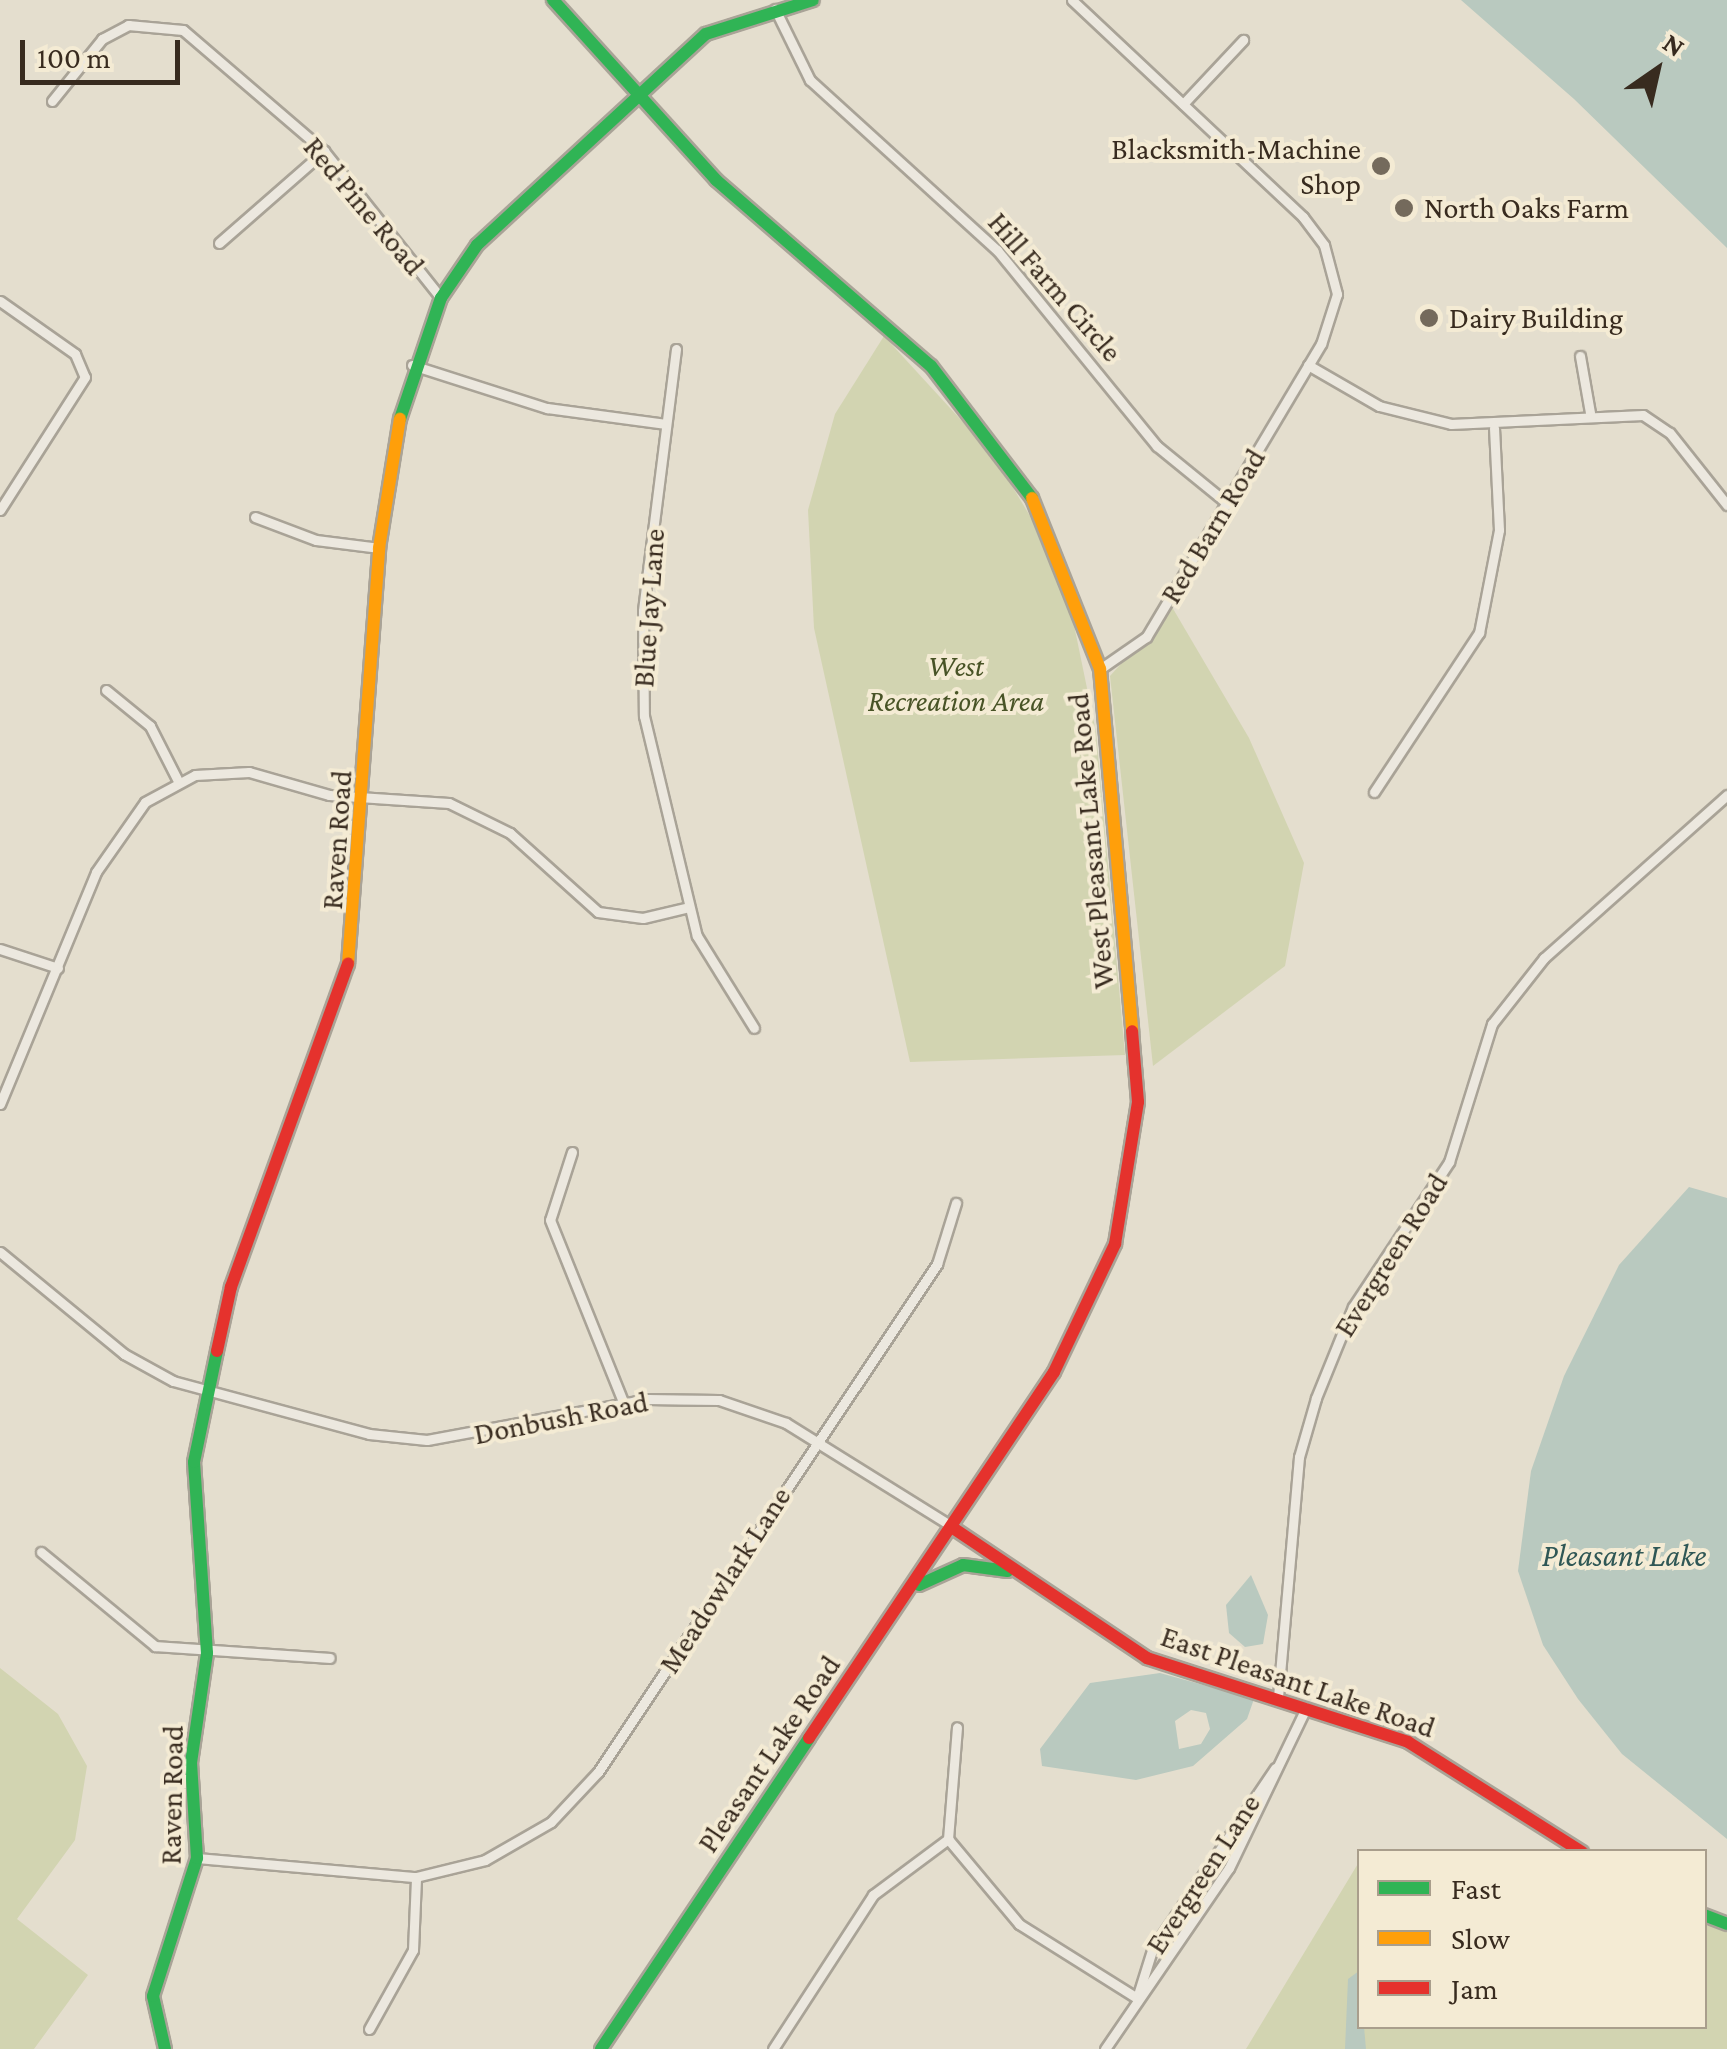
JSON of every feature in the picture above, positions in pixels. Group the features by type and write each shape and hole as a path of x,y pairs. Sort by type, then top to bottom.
{"street":[{"name":"West Pleasant Lake Road","path":"553,0 716,180 921,357 980,421 1048,526 1100,669 1136,1072 1132,1178 1077,1331 979,1488"},
{"path":"634,91 706,34 813,0"},
{"path":"1072,0 1183,104 1324,246 1336,311 1308,365 1379,406 1494,428 1590,413 1654,420 1727,505"},
{"name":"Hill Farm Circle","path":"774,10 810,80 997,250 1156,446 1228,504"},
{"name":"Red Pine Road","path":"52,101 102,40 157,21 218,56 324,151 441,298"},
{"path":"1183,104 1243,40"},
{"name":"Raven Road","path":"164,2049 153,1996 197,1858 191,1763 207,1653 192,1489 207,1389 230,1287 344,991 365,797 379,548 412,365 441,298 478,245 634,91"},
{"path":"219,243 324,151"},
{"path":"0,300 85,370 0,510"},
{"name":"Blue Jay Lane","path":"676,349 641,681 689,907 714,975 754,1028"},
{"path":"1580,356 1590,413"},
{"path":"412,365 528,404 666,424"},
{"name":"Red Barn Road","path":"1100,669 1146,637 1308,365"},
{"path":"1374,792 1450,689 1484,617 1499,530 1494,428"},
{"path":"254,517 316,540 379,548"},
{"path":"106,690 150,726 178,781"},
{"path":"0,1104 58,968 86,890 122,831 178,781 249,772 365,797 470,810 598,912 643,918 689,907"},
{"name":"Evergreen Road","path":"1278,1697 1299,1457 1316,1398 1353,1307 1448,1162 1492,1024 1544,958 1727,795"},
{"path":"0,949 58,968"},
{"path":"572,1152 550,1220 624,1404"},
{"name":"Meadowlark Lane","path":"197,1858 416,1877 509,1849 580,1794 936,1266 956,1202"},
{"name":"Donbush Road","path":"0,1252 139,1365 207,1389 369,1434 427,1440 624,1404 719,1400 816,1442 898,1493"},
{"name":"Pleasant Lake Road","path":"601,2049 979,1488"},
{"name":"East Pleasant Lake Road","path":"898,1493 1147,1658 1278,1697 1438,1757 1577,1849"},
{"path":"41,1552 142,1640 207,1653 330,1658"},
{"path":"906,1596 930,1575 963,1565 1023,1576"},
{"name":"Evergreen Lane","path":"1104,2049 1229,1868 1306,1708"},
{"path":"957,1727 948,1839 1019,1924 1136,1998"},
{"name":"Evergreen Lane","path":"1136,1998 1137,1976 1181,1901 1284,1756"},
{"path":"773,2049 873,1895 948,1839"},
{"path":"369,2029 412,1950 416,1877"}],"green space":[{"name":"West Recreation Area","path":"884,336 994,456 1039,531 1074,625 1096,732 1125,1055 910,1062 814,628 808,510 835,414"},
{"name":"West Recreation Area","path":"1172,607 1249,738 1304,863 1285,966 1153,1066 1110,676"},
{"path":"0,1668 58,1714 87,1766 75,1840 17,1919 88,1975 34,2049 0,2049"},
{"path":"1357,1865 1357,2029 1707,2029 1707,1926 1727,1924 1727,2049 1246,2049"}],"water":[{"path":"1461,0 1727,0 1727,248 1574,99"},
{"name":"Pleasant Lake","path":"1689,1187 1727,1198 1727,1839 1622,1754 1578,1699 1543,1645 1518,1571 1531,1471 1564,1376 1619,1265"},
{"path":"1251,1575 1268,1615 1263,1644 1245,1647 1229,1633 1226,1605"},
{"path":"1160,1673 1254,1699 1247,1719 1193,1766 1136,1780 1042,1766 1040,1749 1090,1683","holes":["1191,1710 1206,1713 1210,1729 1201,1744 1179,1749 1175,1721"]},
{"path":"1357,1972 1357,2029 1364,2029 1366,2049 1345,2049 1348,1979"}],"traffic: fast":[{"path":"553,0 716,180 931,366 1032,498"},
{"path":"400,419 441,298 477,245 706,34 813,0"},
{"path":"165,2049 153,1996 197,1858 191,1763 207,1653 194,1462 217,1351"},
{"path":"919,1585 963,1565 1008,1571"},
{"path":"601,2049 809,1738"},
{"path":"1707,1916 1727,1924"}],"traffic: slow":[{"path":"348,964 379,548 400,419"},
{"path":"1032,498 1100,669 1132,1031"}],"traffic: jam":[{"path":"217,1351 231,1287 348,964"},
{"path":"809,1738 1054,1372 1115,1244 1138,1102 1132,1031"},
{"path":"953,1528 1147,1658 1408,1742 1577,1849"}],"place":[{"name":"Blacksmith-Machine Shop","path":"1381,166"},
{"name":"North Oaks Farm","path":"1404,208"},
{"name":"Dairy Building","path":"1429,318"}]}
